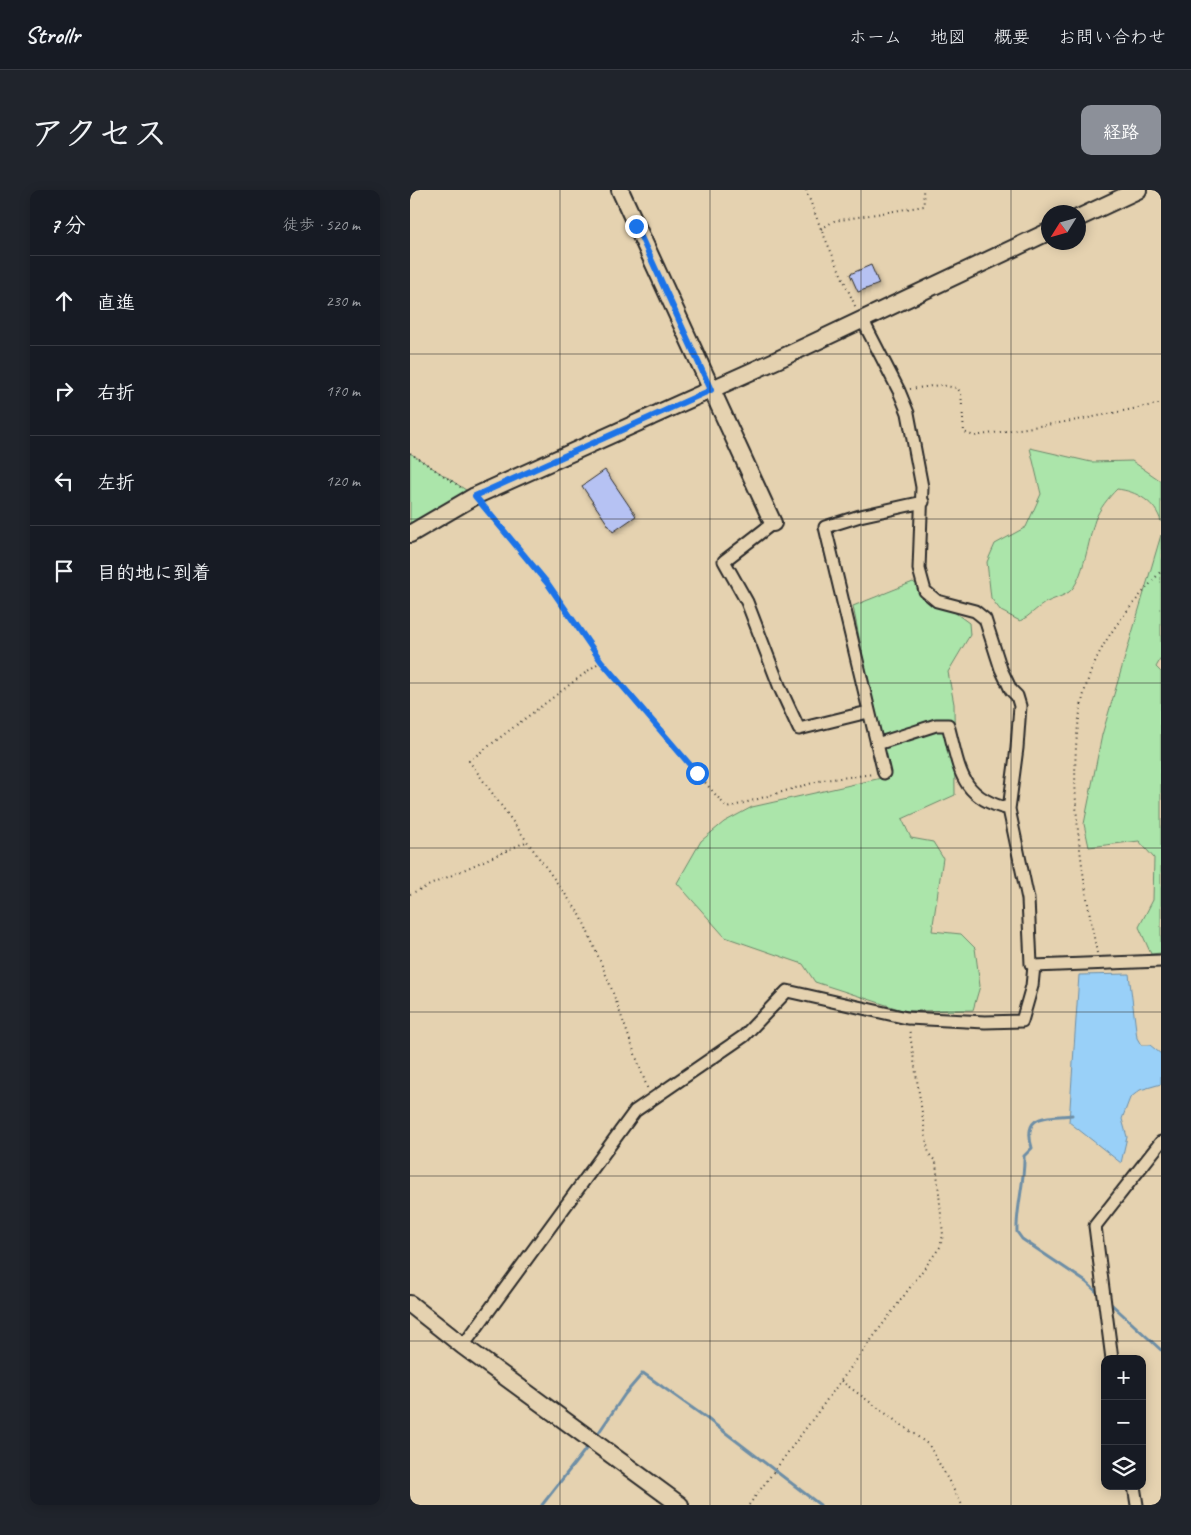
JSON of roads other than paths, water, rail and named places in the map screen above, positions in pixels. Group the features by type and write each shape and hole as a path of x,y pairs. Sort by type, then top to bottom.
{"street":[{"path":"620,190 773,523 724,561 747,602 780,688 799,729 868,712"},
{"path":"1086,214 1138,190"},
{"path":"410,534 475,496 711,390 1041,235"},
{"path":"463,1346 635,1110 744,1036 787,991 907,1018 986,1022 1022,1021 1032,986 1034,966 1031,964 1029,946 1028,899 1009,809 1020,706 1017,696 1011,690 1000,669 985,619 975,611 937,602 925,591 919,569 923,502 908,413 899,390 862,319"},
{"path":"884,773 825,527 860,516 923,502"},
{"path":"877,744 936,725 948,725 968,788 990,804 1009,809"},
{"path":"1034,966 1161,961"},
{"path":"1111,1355 1095,1226 1161,1142"},
{"path":"410,1304 463,1346 680,1505"},
{"path":"1135,1490 1137,1505"}],"water":[{"path":"1129,974 1137,1038 1141,1045 1150,1045 1161,1054 1161,1084 1140,1090 1130,1098 1122,1119 1127,1137 1121,1163 1069,1122 1079,975"}],"waterway":[{"path":"1072,1115 1038,1119 1030,1128 1032,1148 1024,1156 1017,1232 1022,1239 1086,1282 1100,1295"},
{"path":"1109,1302 1161,1350"},
{"path":"595,1438 625,1394 643,1373 705,1417 820,1505"},
{"path":"542,1505 589,1445"}]}
